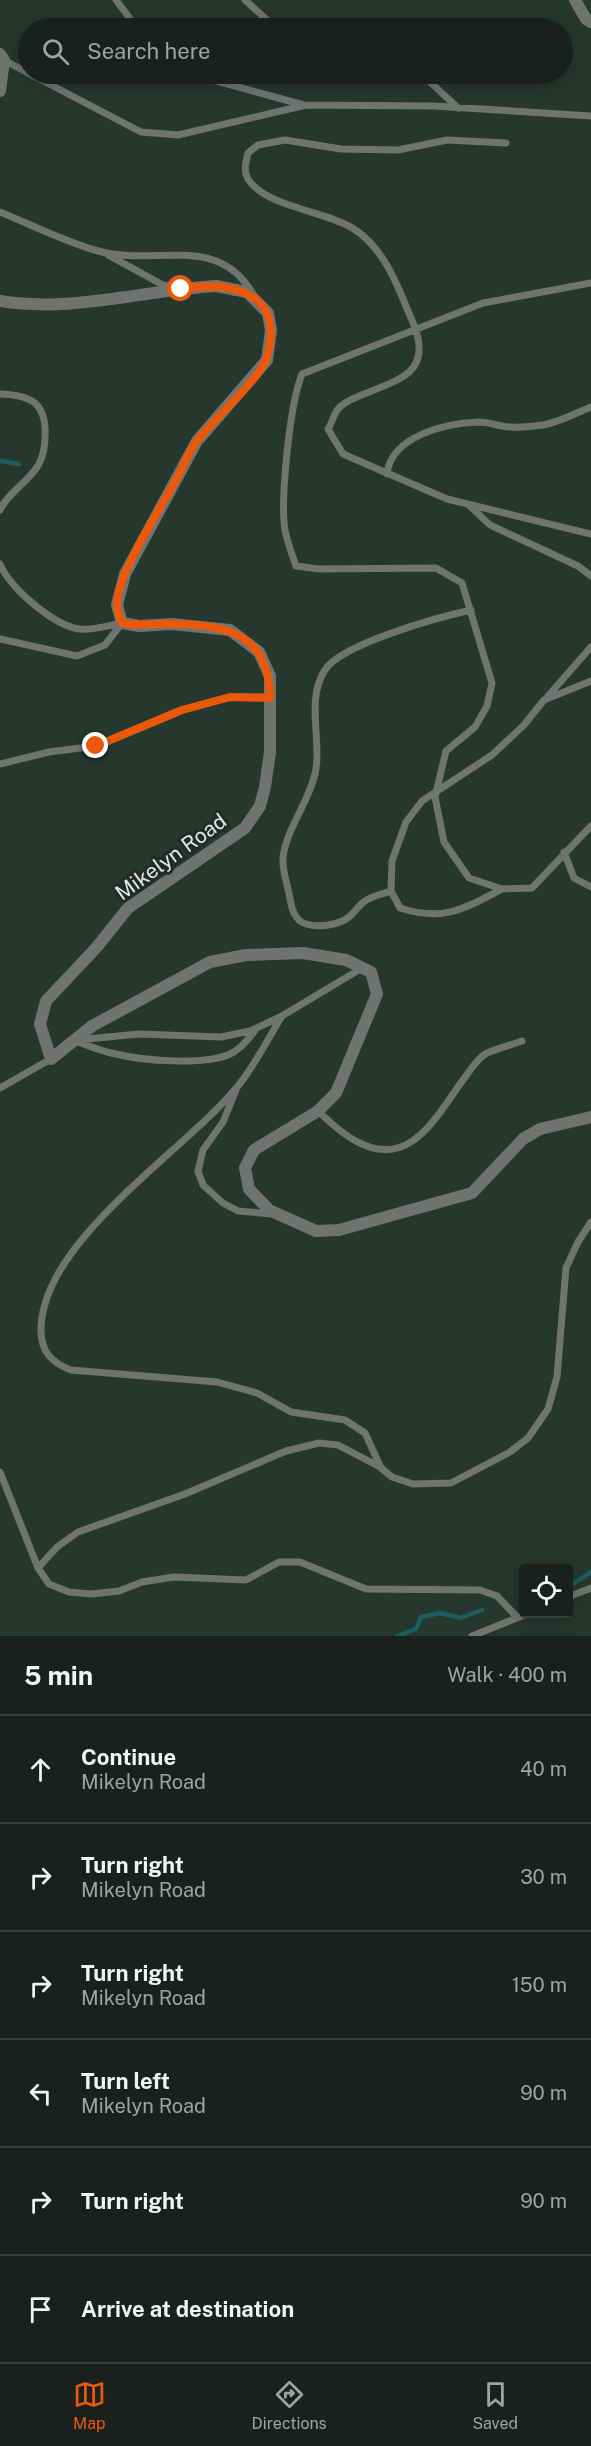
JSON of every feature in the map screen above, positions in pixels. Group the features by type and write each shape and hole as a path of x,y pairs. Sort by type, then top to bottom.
{"street":[{"path":"574,0 586,19 591,22"},
{"path":"0,91 2,57"},
{"path":"0,301 28,305 69,304 120,300 181,289 216,286 237,289 254,296 268,313 271,330 267,360 197,441 125,574 117,604 122,623"},
{"name":"Mikelyn Road","path":"51,1059 40,1024 45,1001 96,948 128,908 245,828 260,806 270,752 270,676 259,652 230,630 172,624 139,626 122,623"},
{"path":"51,1059 92,1026 210,962 246,955 303,953 346,960 371,972 377,994 336,1093 318,1111 254,1150 245,1168 249,1189 269,1210 316,1231 339,1230 472,1193 524,1139 540,1129 591,1118"}],"lane":[{"path":"116,0 130,18"},
{"path":"245,0 265,18"},
{"path":"2,57 18,66"},
{"path":"50,84 141,132 178,135 304,105"},
{"path":"227,84 304,105 458,108 591,116"},
{"path":"432,84 458,108"},
{"path":"506,143 447,140 398,150 341,149 285,140 258,145 248,153 244,167 249,180 262,192 331,217 354,229 374,246 399,286 416,331 420,351 415,366 397,380 339,407 328,429 343,454 387,474 470,505 591,534"},
{"path":"0,212 119,260 163,285 181,289"},
{"path":"99,252 161,257 202,255 221,262 244,280 254,296"},
{"path":"591,283 483,303 302,374 295,392 285,482 285,529 296,566 318,569 435,568 462,583 492,683 487,706 475,728 446,751 435,797 444,842 469,879 502,889 532,888 591,826"},
{"path":"0,394 19,395 33,401 42,410 46,424 45,445 39,463 29,477 14,489 0,510"},
{"path":"387,474 388,463 395,450 419,436 455,424 482,422 511,427 545,424 591,407"},
{"path":"470,505 490,525 578,566 591,576"},
{"path":"0,564 9,582 24,597 65,622 80,629 122,623"},
{"path":"391,891 367,899 348,918 319,927 303,924 293,913 283,860 285,847 305,805 316,770 318,738 314,708 316,690 325,670 338,657 426,620 471,610"},
{"path":"0,639 77,656 105,645 122,623"},
{"path":"502,889 466,908 424,916 400,908 391,891 392,861 406,822 422,801 436,789 492,755 524,725 544,700 569,676 591,647"},
{"path":"544,700 591,681"},
{"path":"0,764 49,752 96,746 182,710 230,697 270,698"},
{"path":"564,852 574,878 591,887"},
{"path":"74,1040 139,1034 221,1037 257,1028 282,1016 363,968"},
{"path":"279,1214 238,1212 211,1194 203,1185 198,1171 203,1150 223,1122 238,1085 282,1016"},
{"path":"74,1040 116,1054 150,1059 204,1059 229,1054 247,1042 257,1028"},
{"path":"318,1111 352,1140 370,1147 403,1147 418,1139 430,1126 472,1068 486,1054 522,1041"},
{"path":"0,1088 51,1059"},
{"path":"238,1085 195,1130 109,1209 76,1245 44,1304 41,1325 44,1348 58,1365 71,1370 217,1382 256,1393 291,1412 345,1420 365,1433 381,1468"},
{"path":"38,1568 57,1547 78,1533 185,1494 286,1451 319,1443 338,1445 381,1468 392,1477 413,1484 451,1483 510,1452 540,1424 549,1409 557,1377 566,1268 578,1242 591,1222"},
{"path":"0,1472 38,1568 49,1584 69,1592 91,1594 119,1591 142,1582 174,1577 246,1580 279,1562 300,1562 366,1589 480,1590 497,1596 517,1617 472,1636"},
{"path":"573,1595 591,1588"}],"shaded area":[{"path":"0,0 591,0 591,1636 0,1636"}],"waterway":[{"path":"0,461 19,464"},
{"path":"573,1584 591,1572"},
{"path":"397,1636 416,1629 421,1617 440,1613 461,1618 482,1610"}],"route":[{"path":"96,746 182,710 230,697 270,698 270,676 259,652 230,630 172,624 139,626 122,623 117,604 125,574 197,441 267,360 271,330 268,313 254,296 237,289 216,286 181,289"}]}
